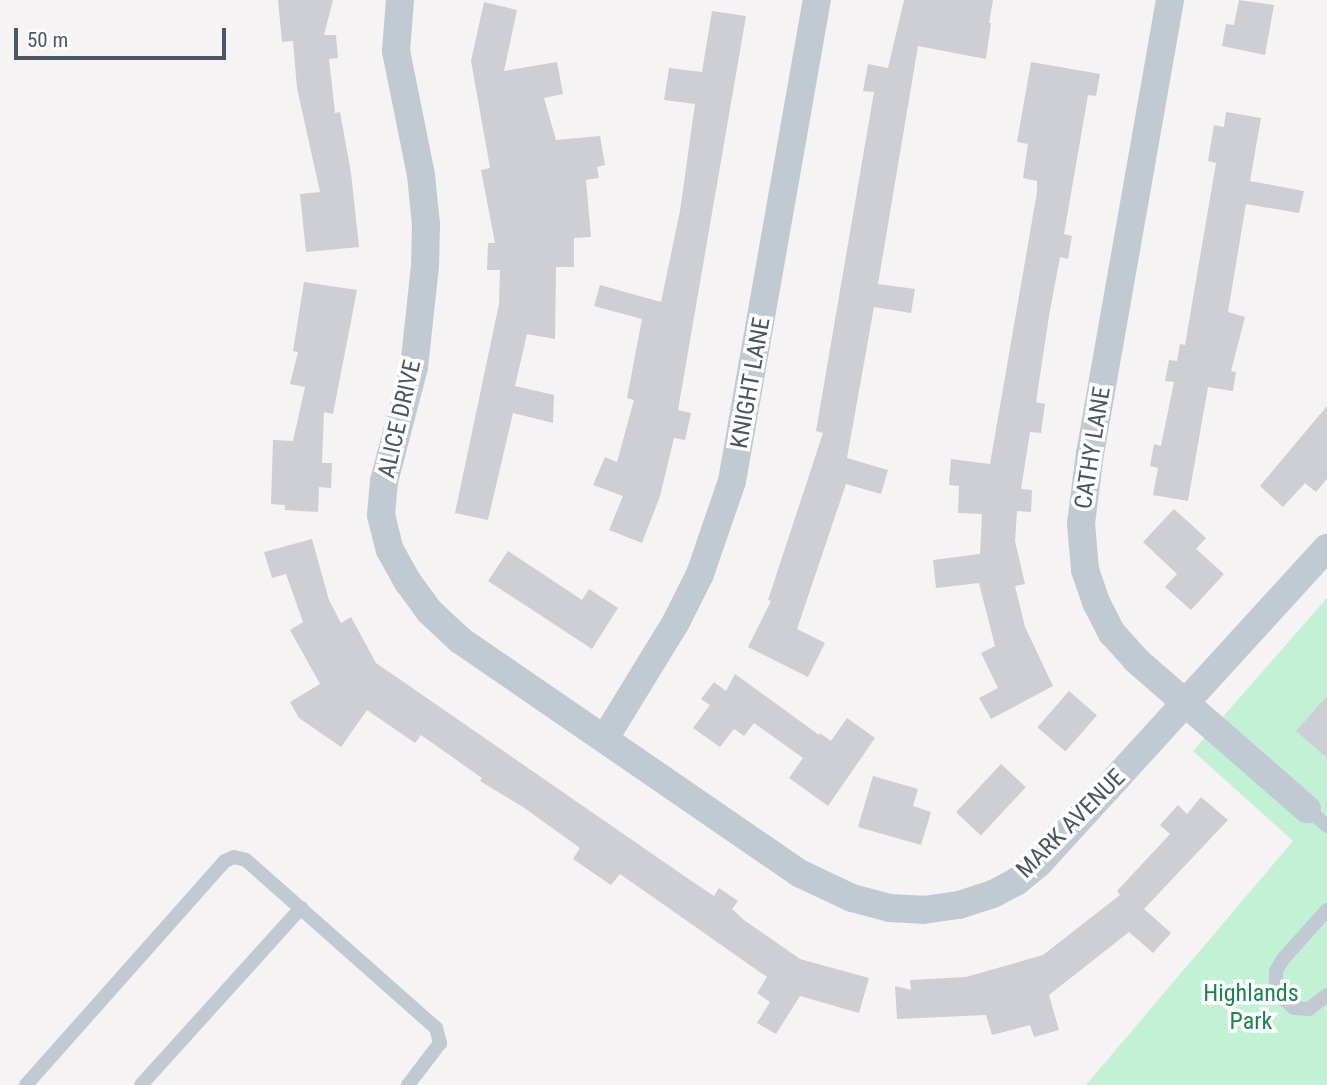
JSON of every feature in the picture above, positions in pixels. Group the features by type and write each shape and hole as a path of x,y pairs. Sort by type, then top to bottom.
{"street":[{"name":"ALICE DRIVE","path":"400,0 396,51 421,174 426,225 414,367 384,481 380,515 390,550 429,611 460,640 605,738"},
{"name":"KNIGHT LANE","path":"605,738 676,622 700,574 732,481 817,0"},
{"name":"CATHY LANE","path":"1170,0 1090,453 1081,523 1085,570 1097,604 1112,633 1136,660 1317,818"},
{"name":"MARK AVENUE","path":"605,738 801,874 852,898 889,908 923,910 959,905 993,894 1017,881 1039,863 1327,548"}],"lane":[{"path":"26,1085 225,862 234,857 246,860 436,1028 440,1043 408,1085"},
{"path":"141,1085 301,908"},
{"path":"1327,910 1283,959 1276,971 1276,984 1280,996 1294,1008 1309,1009 1327,995"}],"green space":[{"name":"Highlands Park","path":"1327,598 1327,1085 1086,1085 1293,841 1193,751"}],"building":[{"path":"278,0 333,0 324,35 336,35 338,58 329,59 335,113 340,112 351,173 359,247 306,252 300,194 320,192 297,88 293,41 282,42"},
{"path":"904,0 993,0 986,59 918,46 878,284 915,289 911,313 874,307 847,458 888,470 881,494 846,484 797,629 825,643 808,677 748,647 771,601 768,600 823,433 816,431 874,92 863,91 868,64 888,68"},
{"path":"1239,0 1274,5 1265,55 1222,46 1226,24 1234,25"},
{"path":"484,2 517,10 504,71 557,62 563,94 544,98 556,140 600,136 605,165 597,167 599,178 586,180 591,237 574,238 574,267 556,267 555,339 527,334 515,386 554,395 553,423 513,413 488,520 455,513 499,304 500,270 487,270 488,243 495,243 481,170 490,168 471,61"},
{"path":"712,11 746,16 678,410 691,413 685,440 674,438 660,496 642,543 609,530 623,496 593,485 605,457 617,462 634,400 627,398 642,319 594,306 600,285 661,302 680,211 695,104 664,100 669,68 702,72"},
{"path":"1031,62 1100,74 1096,96 1088,95 1064,234 1072,236 1068,259 1060,257 1049,316 1036,402 1045,404 1041,433 1030,432 1021,489 1032,490 1031,512 1017,511 1015,541 1025,584 1015,586 1025,627 1053,686 991,719 979,698 998,688 981,653 995,646 979,583 936,588 933,560 980,554 982,514 958,513 959,486 949,485 951,459 990,464 1037,192 1037,181 1023,178 1028,144 1017,142"},
{"path":"1226,112 1261,118 1250,181 1304,191 1299,213 1246,204 1228,312 1245,317 1231,371 1236,372 1233,391 1208,387 1188,501 1153,495 1158,468 1150,466 1154,444 1161,446 1174,382 1165,381 1169,360 1177,361 1180,344 1185,345 1216,163 1208,161 1214,125 1224,127"},
{"path":"304,282 357,290 333,414 324,412 322,463 332,463 331,488 319,487 318,512 285,510 285,505 271,504 273,440 293,441 305,387 290,384 298,352 293,351"},
{"path":"1327,406 1327,479 1316,492 1305,483 1283,507 1260,486"},
{"path":"1174,509 1206,538 1196,549 1224,574 1191,610 1165,587 1177,574 1143,542"},
{"path":"312,539 329,600 341,623 351,617 376,663 714,896 719,888 738,901 732,909 800,959 869,978 859,1013 800,996 776,1034 757,1023 770,1002 757,993 767,977 620,874 611,885 573,859 580,848 523,807 480,781 482,778 421,735 415,743 367,710 341,747 299,718 290,702 320,684 290,630 303,622 286,574 272,578 264,552"},
{"path":"508,551 582,600 589,589 618,608 592,649 488,581"},
{"path":"735,674 831,741 847,718 875,738 828,806 789,778 803,758 754,723 744,736 734,729 720,747 693,728 710,705 701,699 714,682 726,691"},
{"path":"1069,691 1097,715 1065,752 1038,727"},
{"path":"1327,696 1327,758 1296,731"},
{"path":"1001,764 1026,787 981,835 956,812"},
{"path":"873,776 918,789 913,806 931,812 921,845 858,827"},
{"path":"1201,797 1228,820 1144,909 1171,933 1153,953 1129,932 1049,995 1059,1030 1034,1037 1030,1025 992,1035 986,1015 897,1019 895,986 911,990 910,980 966,977 1043,955 1120,895 1117,891 1170,834 1160,825 1178,805 1187,814"}]}
